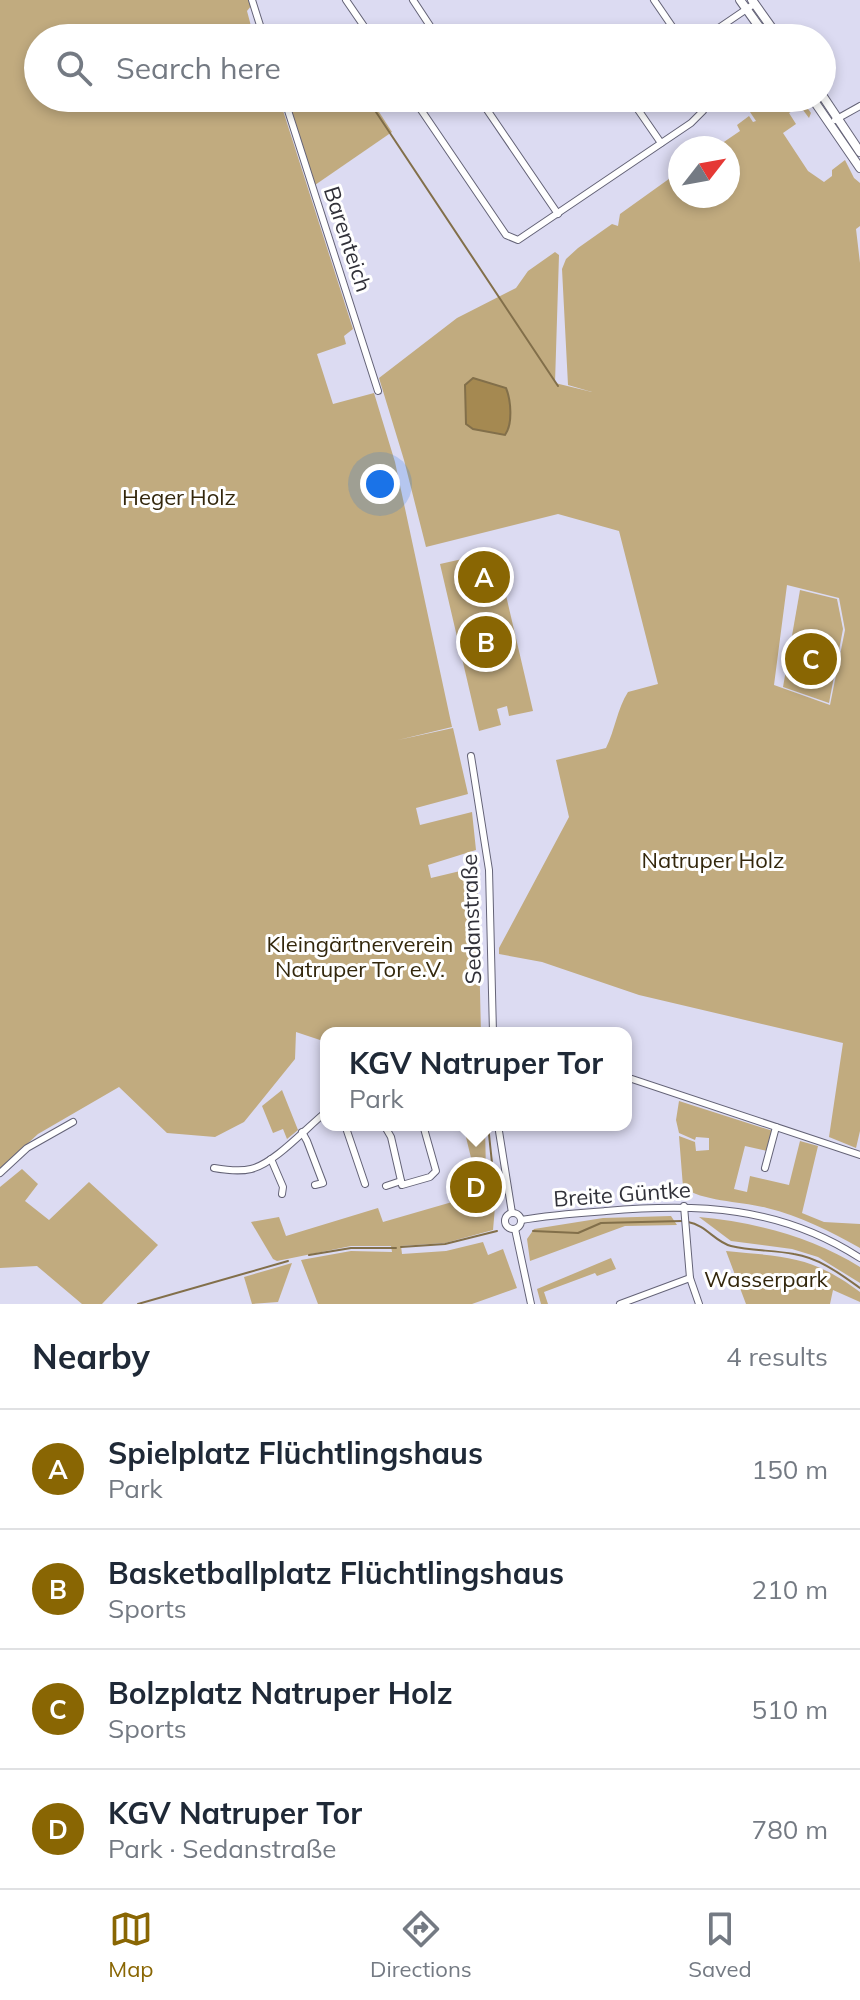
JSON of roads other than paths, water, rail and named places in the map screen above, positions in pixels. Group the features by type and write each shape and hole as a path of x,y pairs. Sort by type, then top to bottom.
{"main road":[{"path":"740,0 751,5 767,24"},
{"path":"751,5 760,24"},
{"path":"825,112 860,152"},
{"path":"830,112 860,168"}],"street":[{"path":"252,0 260,24"},
{"path":"346,0 362,24"},
{"path":"413,0 429,24"},
{"path":"654,0 670,24"},
{"path":"724,24 751,5"},
{"path":"834,121 860,106"},
{"name":"Barenteich","path":"288,112 378,391"},
{"path":"423,112 512,240 524,237 558,214 697,118 700,112"},
{"path":"489,112 558,214"},
{"path":"640,112 661,143"},
{"name":"Sedanstraße","path":"471,756 489,870 493,1027"},
{"path":"632,1079 860,1155"},
{"path":"214,1168 247,1170 271,1159 320,1117"},
{"path":"0,1173 27,1148 73,1122"},
{"path":"765,1168 776,1127"},
{"path":"347,1131 365,1184"},
{"path":"388,1131 402,1185 430,1177 436,1171 425,1131"},
{"path":"499,1131 512,1213"},
{"path":"302,1132 323,1183 315,1185"},
{"path":"271,1159 283,1187 282,1194"},
{"path":"386,1186 401,1181"},
{"path":"684,1206 690,1278 699,1304"},
{"name":"Breite Güntke","path":"521,1220 560,1214 684,1206 720,1208 766,1218 830,1241 860,1258"},
{"path":"512,1213 521,1220 515,1229 531,1304"},
{"path":"512,1213 506,1217 505,1223 515,1229"},
{"path":"620,1304 690,1278"}],"waterway":[{"path":"376,112 558,386"},
{"path":"489,1131 496,1201"},
{"path":"533,1231 578,1233 601,1223 682,1221"},
{"path":"688,1222 731,1246 812,1259 860,1288"},
{"path":"401,1247 445,1244 497,1231"},
{"path":"309,1255 351,1248 396,1248"},
{"path":"138,1304 288,1261"}],"place":[{"name":"Spielplatz Flüchtlingshaus","path":"484,577"},
{"name":"Basketballplatz Flüchtlingshaus","path":"486,642"},
{"name":"Bolzplatz Natruper Holz","path":"811,659"},
{"name":"KGV Natruper Tor","path":"476,1187"}],"park label":[{"name":"Heger Holz","path":"179,497"},
{"name":"Natruper Holz","path":"713,860"},
{"name":"Kleingärtnerverein Natruper Tor e.V.","path":"360,956"},
{"name":"Wasserpark","path":"766,1279"}]}
